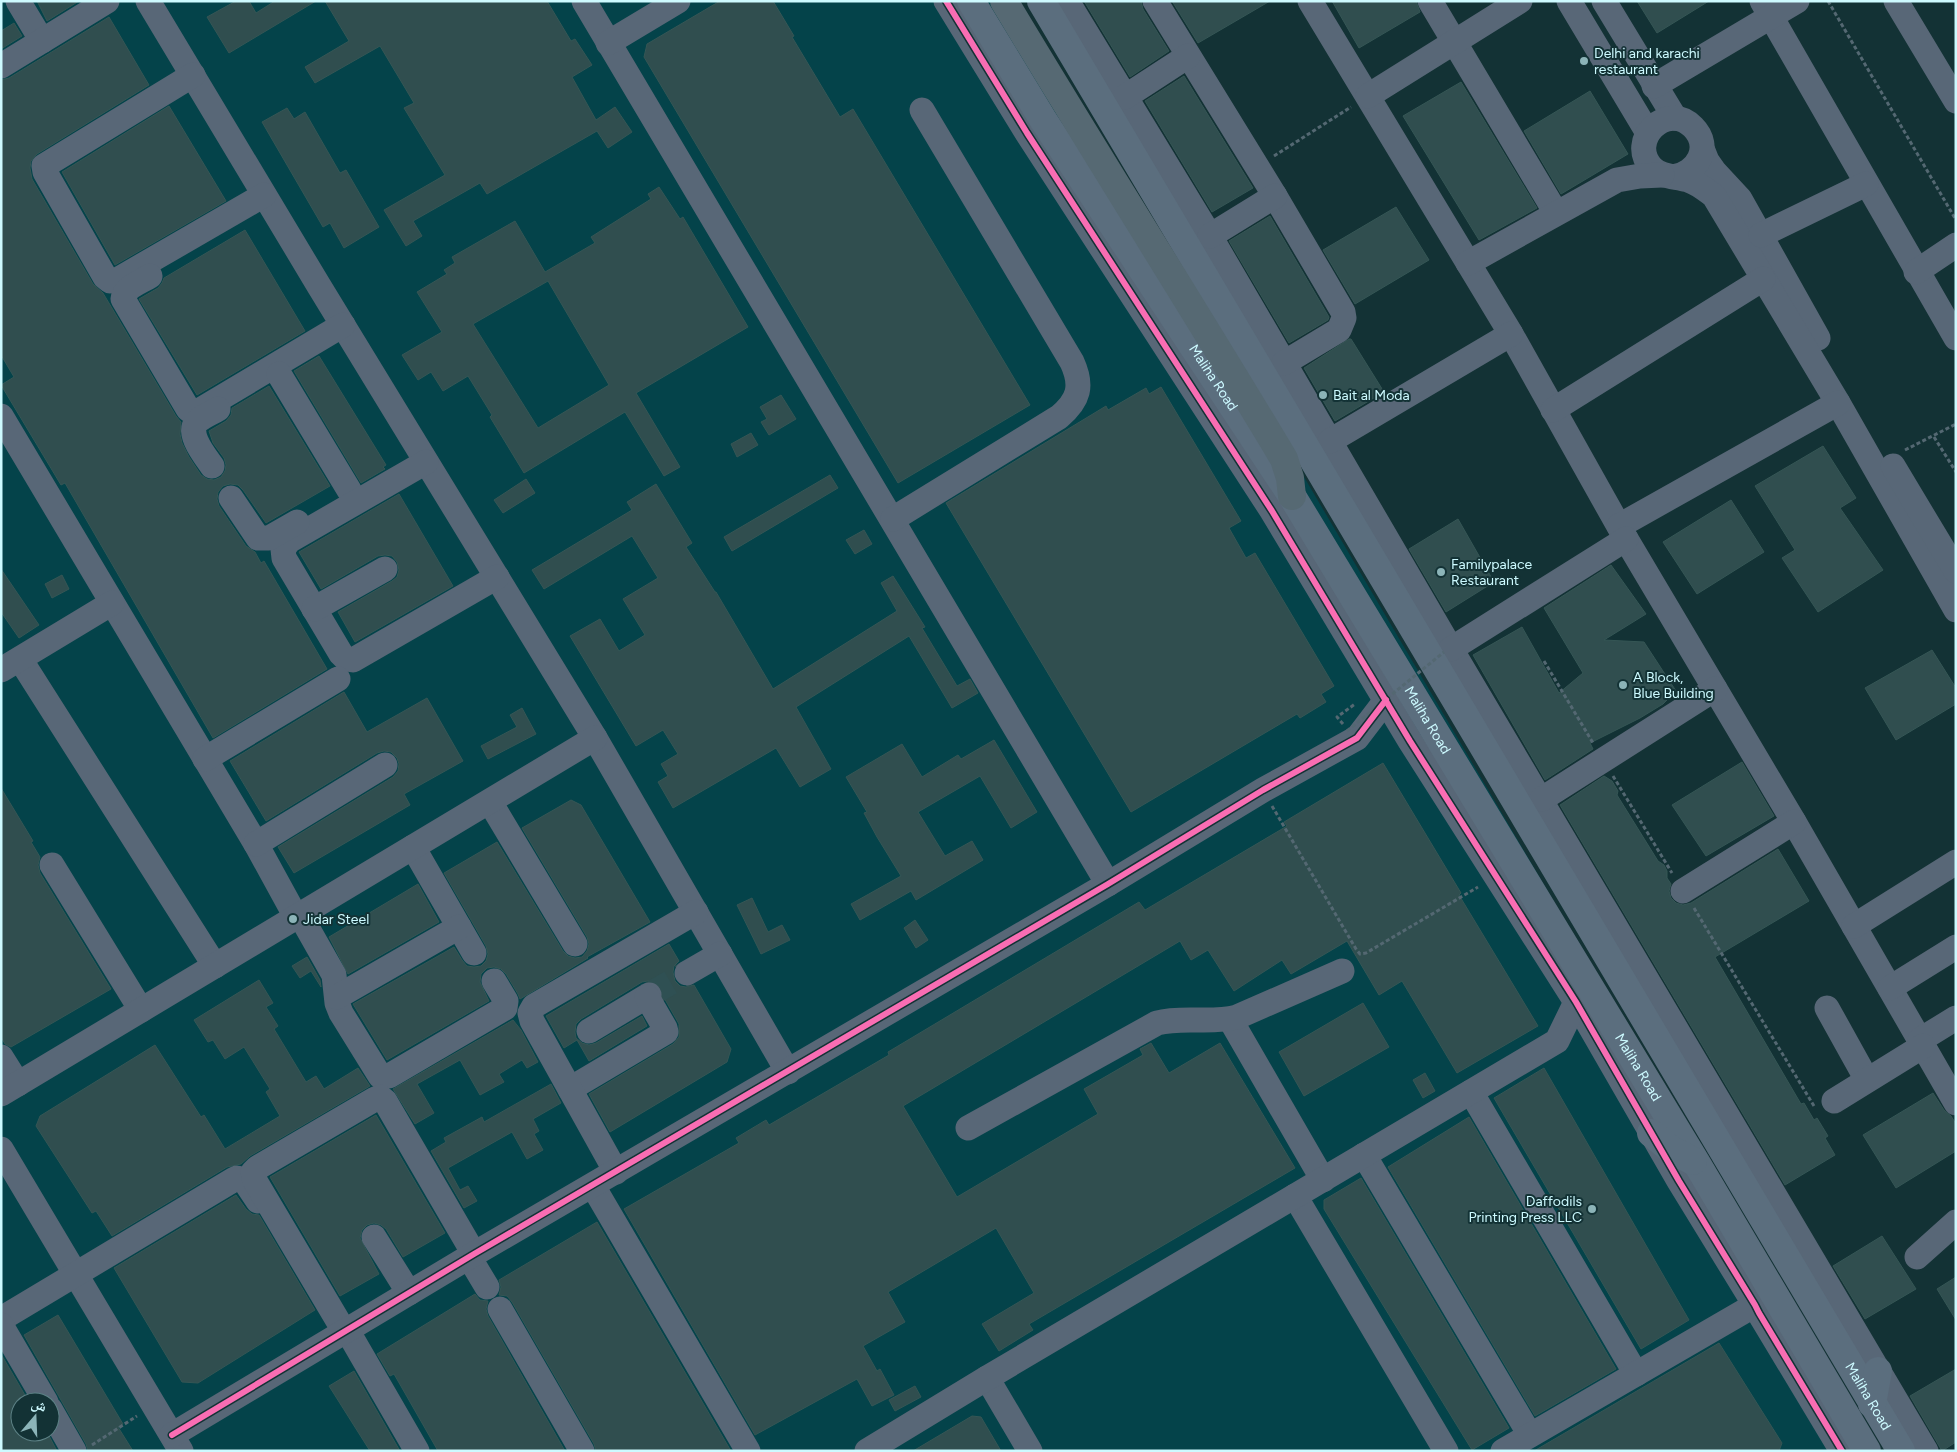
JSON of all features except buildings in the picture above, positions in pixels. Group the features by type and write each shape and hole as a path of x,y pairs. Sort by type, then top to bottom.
{"highway":[{"path":"1004,1 1189,300 1284,459 1290,478 1292,496"}],"main road":[{"name":"Maliha Road","path":"971,1 1044,121 1292,496 1696,1162 1867,1451"},
{"name":"Maliha Road","path":"1041,1 1901,1451"},
{"path":"1650,1133 1672,1150 1696,1162"},
{"path":"1872,1404 1878,1371"}],"street":[{"path":"18,1 42,41"},
{"path":"1,66 107,1"},
{"path":"148,1 595,738 788,1072"},
{"path":"584,1 1108,884"},
{"path":"608,43 678,1"},
{"path":"946,1 1032,141 1272,511 1410,741 1576,1002 1650,1133 1757,1309 1837,1449"},
{"path":"1067,1 1210,236 1330,441 1448,651 1542,800 1926,1451"},
{"path":"1155,1 1257,166 1340,306 1344,318 1339,330 1284,363"},
{"path":"1310,1 1510,334 1622,532 1794,822 1956,1103"},
{"path":"1430,1 1556,212"},
{"path":"1368,96 1520,1"},
{"path":"1569,1 1646,136 1643,151 1647,161 1653,170 1696,183 1714,196 1838,403 1956,610"},
{"path":"1604,1 1675,118"},
{"path":"1654,86 1766,9 1798,1"},
{"path":"1896,1 1952,85"},
{"path":"1766,9 1916,272 1956,338"},
{"path":"1125,97 1188,56"},
{"path":"193,75 44,166 45,172 105,277 110,281 117,280 267,200"},
{"path":"893,519 1059,417 1072,406 1078,391 1078,376 1072,362 922,110"},
{"path":"1617,180 1634,162 1646,136 1659,122 1675,118 1684,121 1698,132 1707,161 1740,198 1782,276 1956,571"},
{"path":"1468,263 1556,212 1617,180 1640,176 1681,176 1696,166 1703,151"},
{"path":"1761,235 1866,184"},
{"path":"1210,236 1275,196"},
{"path":"267,200 123,295 125,302 188,409 192,412 197,412 345,328"},
{"path":"1916,272 1956,244"},
{"path":"1553,410 1762,279"},
{"path":"212,466 194,434 194,427 197,422 279,374 345,328"},
{"path":"1330,441 1510,334"},
{"path":"279,374 349,490"},
{"path":"1448,651 1622,532 1838,403"},
{"path":"1,416 334,975 341,1013 376,1072 384,1077 505,1008 506,1001 494,981"},
{"path":"231,498 255,535 262,540 270,538 349,490 422,455"},
{"path":"422,455 285,544 282,554 284,558 343,657 353,660 497,578"},
{"path":"314,609 386,569"},
{"path":"112,603 10,664 215,966"},
{"path":"205,759 338,679"},
{"path":"1542,800 1716,689"},
{"path":"1,1149 176,1443 343,1332 1108,884 1263,790 1352,734 1386,700"},
{"path":"1352,734 1384,736 1410,741"},
{"path":"1,1057 9,1089 595,738"},
{"path":"256,844 385,765"},
{"path":"490,802 575,944"},
{"path":"1683,891 1794,822"},
{"path":"413,847 474,953"},
{"path":"1854,926 1956,862"},
{"path":"52,865 141,1010"},
{"path":"616,1172 532,1021 530,1013 534,1006 696,912"},
{"path":"337,997 459,927"},
{"path":"1890,988 1956,947"},
{"path":"687,972 720,954"},
{"path":"968,1128 1157,1022 1230,1019 1342,971"},
{"path":"570,1090 664,1034 666,1028 648,996 589,1031"},
{"path":"1557,1041 1576,1002"},
{"path":"1828,1008 1867,1080"},
{"path":"1834,1101 1956,1018"},
{"path":"1230,1019 1323,1180"},
{"path":"867,1451 1557,1041 1573,1041 1604,1049"},
{"path":"1471,1092 1636,1374"},
{"path":"343,1332 254,1179 253,1172 374,1099 380,1098 385,1101 472,1255 487,1287"},
{"path":"1364,1155 1527,1443"},
{"path":"1,1319 233,1180 241,1179 247,1184 343,1332 417,1451"},
{"path":"593,1186 748,1451"},
{"path":"1295,1196 1446,1451"},
{"path":"1917,1257 1956,1222"},
{"path":"374,1237 409,1293"},
{"path":"500,1308 582,1451"},
{"path":"1527,1443 1636,1374 1757,1309"},
{"path":"1503,1451 1527,1443 1757,1309"},
{"path":"1,1325 40,1392"},
{"path":"987,1378 1030,1451"},
{"path":"60,1421 83,1448"}],"path":[{"path":"1828,1 1956,220"},
{"path":"1257,166 1368,96"},
{"path":"1888,458 1934,437 1956,424"},
{"path":"1934,437 1956,472"},
{"path":"1352,734 1448,651"},
{"path":"1263,790 1360,954 1366,953 1496,876"},
{"path":"83,1448 154,1406"}],"shaded area":[{"path":"1,1 1014,1 1267,414 1760,1252 1880,1451 1,1451"}],"tunnel":[{"path":"649,995 687,973"}],"cycle path":[{"path":"946,1 1027,133 1272,511 1410,741 1576,1002 1679,1181 1842,1451"},
{"path":"172,1435 474,1254 1108,884 1263,790 1357,738 1386,700"}],"place":[{"name":"Delhi and karachi restaurant","path":"1584,61"},
{"name":"Bait al Moda","path":"1323,395"},
{"name":"Familypalace Restaurant","path":"1441,572"},
{"name":"A Block, Blue Building","path":"1623,685"},
{"name":"Jidar Steel","path":"293,919"},
{"name":"Daffodils Printing Press LLC","path":"1592,1209"}]}
